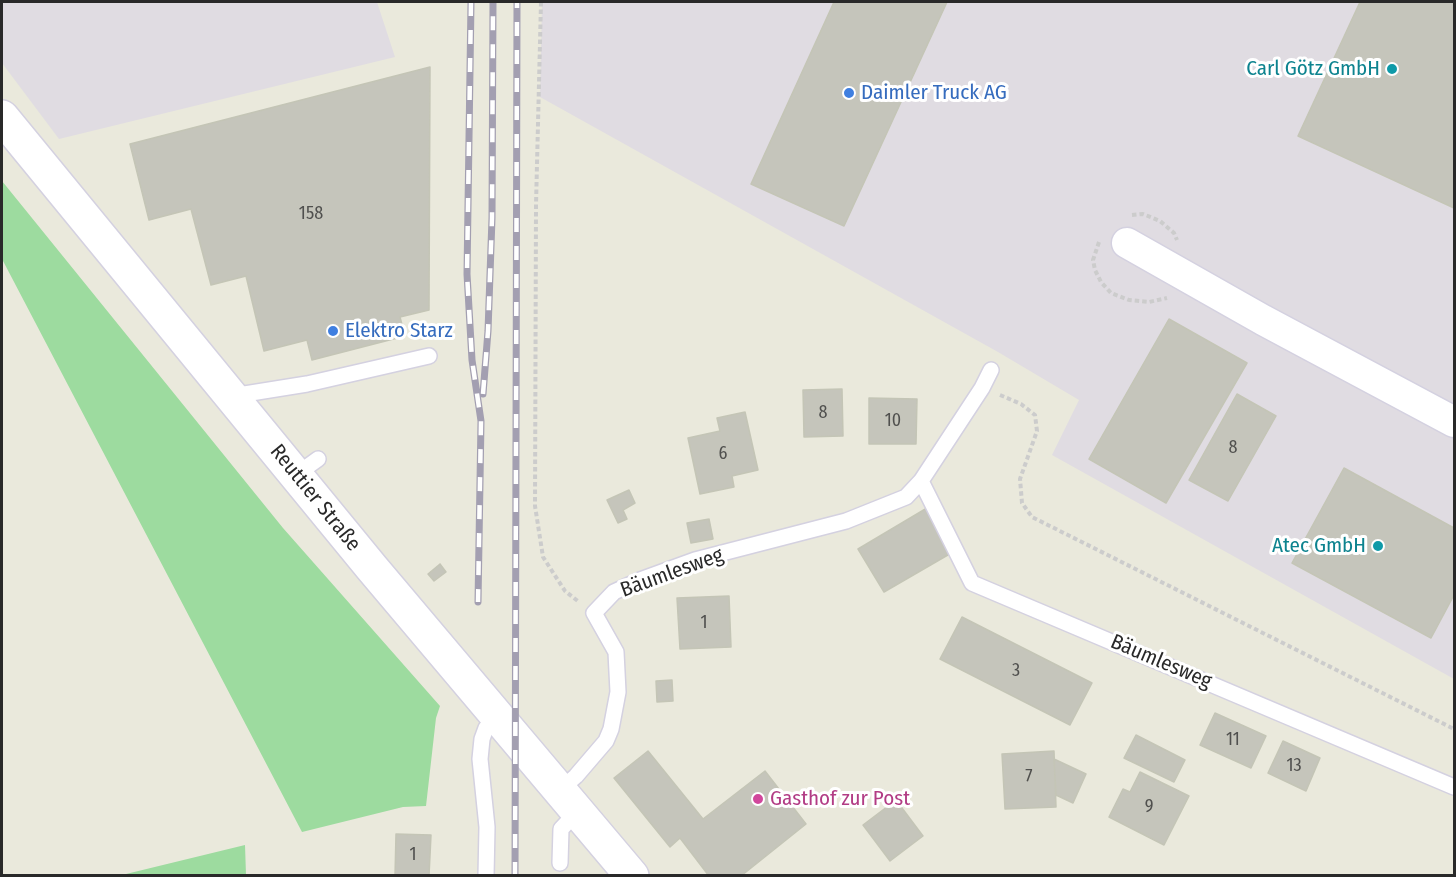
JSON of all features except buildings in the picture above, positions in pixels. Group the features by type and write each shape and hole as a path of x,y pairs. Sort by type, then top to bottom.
{"main road":[{"name":"Reuttier Straße","path":"2,117 232,396 307,467 563,800 632,876"}],"street":[{"path":"1126,243 1263,320 1455,422"}],"lane":[{"path":"232,396 307,384 429,356"},
{"name":"Bäumlesweg","path":"594,613 614,592 640,580 695,560 846,521 906,497 921,481 982,388 991,370"},
{"name":"Bäumlesweg","path":"921,481 972,583 1455,787"},
{"path":"560,863 563,800 606,741 611,729 618,692 616,652 594,613"},
{"path":"486,876 487,828 480,759 482,739 486,728 498,716"}],"path":[{"path":"541,2 536,205 535,506 543,557 566,591 594,613"},
{"path":"982,388 1021,404 1035,415 1037,431 1020,479 1023,503 1032,517 1455,729"}],"shaded area":[{"path":"2,2 377,2 395,57 59,139 2,63"},
{"path":"542,2 1454,2 1454,679 1052,455 1079,400 998,352 540,97"}],"green space":[{"path":"2,181 283,528 440,706 436,718 426,806 403,807 302,832 2,259"},
{"path":"245,845 246,875 80,875 126,874"}],"railway":[{"path":"471,2 467,274 472,360 481,421 478,602"},
{"path":"483,394 492,218 493,2"},
{"path":"515,876 517,2"}],"place":[{"name":"Carl Götz GmbH","path":"1392,69"},
{"name":"Daimler Truck AG","path":"849,93"},
{"name":"Elektro Starz","path":"333,331"},
{"name":"Atec GmbH","path":"1378,546"},
{"name":"Gasthof zur Post","path":"758,799"}]}
